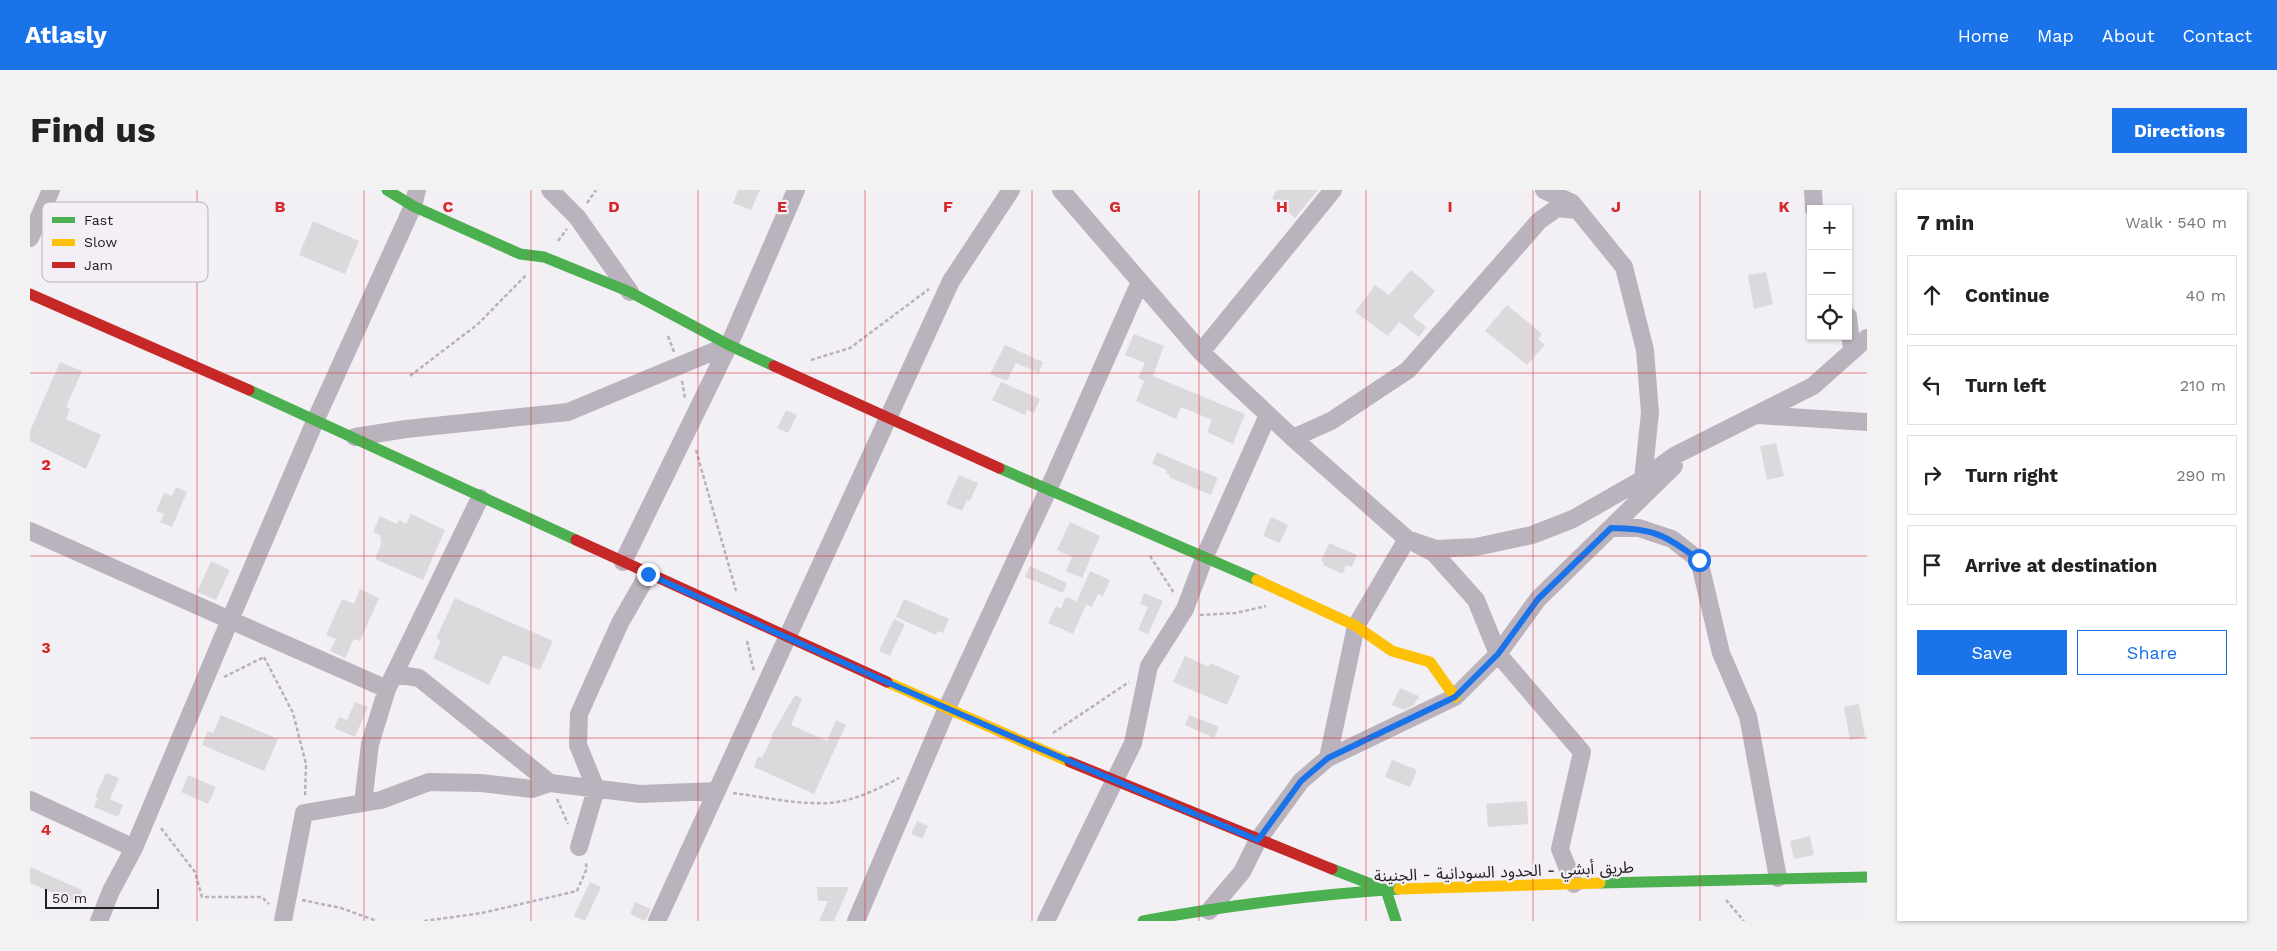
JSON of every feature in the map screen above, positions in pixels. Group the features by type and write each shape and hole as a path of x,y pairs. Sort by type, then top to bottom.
{"main road":[{"path":"387,190 415,198 520,254 544,257 630,292 729,344 1048,490 1205,556 1356,626 1392,651 1430,662 1455,697"},
{"path":"30,294 316,419 480,498 787,638 1114,781 1386,890 1396,921"},
{"name":"طريق أبشي - الحدود السودانية - الجنينة","path":"1143,921 1210,915 1386,890 1778,878 1867,878"}],"street":[{"path":"45,202 50,190"},
{"path":"550,190 577,218 630,292"},
{"path":"623,562 729,344 796,190"},
{"path":"658,921 951,281 1011,190"},
{"path":"1061,190 1201,352 1293,438 1407,539 1434,552 1476,600 1498,654 1582,752 1560,850 1574,884"},
{"path":"1201,352 1334,190"},
{"path":"1544,190 1572,203 1624,267 1645,350 1650,413 1643,479"},
{"path":"1813,190 1814,205"},
{"path":"99,921 111,891 134,848 316,419 415,198"},
{"path":"1293,438 1331,421 1408,370 1539,220 1557,208 1577,210"},
{"path":"30,238 42,209"},
{"path":"856,921 947,708 1048,490 1140,282"},
{"path":"1407,539 1436,549 1476,547 1532,535 1573,520 1643,479 1674,456 1814,386 1867,338"},
{"path":"1851,340 1852,350"},
{"path":"355,437 406,429 568,412 729,344"},
{"path":"1046,921 1133,743 1149,666 1185,609 1205,556 1268,415"},
{"path":"1757,415 1867,422"},
{"path":"1210,915 1242,872 1258,840 1301,781 1328,758 1455,697 1498,654 1538,599 1692,447"},
{"path":"363,803 370,744 391,682 480,498"},
{"path":"1611,528 1639,528 1672,539 1699,560 1721,653 1748,716 1778,878"},
{"path":"30,531 282,643 391,682 420,678 550,783"},
{"path":"1328,758 1356,626 1407,539"},
{"path":"579,848 596,789 578,745 579,714 616,631 648,574"},
{"path":"282,919 304,813 380,800 429,782 481,783 532,790 550,783 640,794 717,791"},
{"path":"30,800 134,848"}],"path":[{"path":"410,376 478,324 544,257 577,218 596,190"},
{"path":"790,371 819,356 850,348 929,289 951,281"},
{"path":"667,332 679,366 686,399"},
{"path":"690,425 725,549 759,698"},
{"path":"202,687 264,657 282,643"},
{"path":"264,657 293,713 306,764 304,813"},
{"path":"1033,746 1114,694 1149,666"},
{"path":"717,791 789,801 831,803 870,793 900,777"},
{"path":"424,921 482,913 577,890 588,868 550,783"},
{"path":"149,813 195,872 202,897 262,897 282,919"},
{"path":"286,896 341,908 378,921"}],"building":[{"path":"738,190 760,190 751,210 733,203"},
{"path":"1277,190 1318,190 1295,218 1272,198"},
{"path":"313,221 359,241 345,274 299,255"},
{"path":"1411,270 1435,291 1413,316 1426,327 1419,337 1399,322 1388,336 1355,312 1375,285 1389,295"},
{"path":"1766,272 1773,304 1754,309 1748,275"},
{"path":"1507,305 1542,334 1538,339 1545,345 1527,365 1485,331"},
{"path":"1134,334 1164,346 1153,376 1245,414 1233,444 1207,432 1212,420 1181,407 1176,419 1136,401 1144,381 1138,378 1145,363 1125,355"},
{"path":"1005,345 1043,362 1039,373 1016,363 1007,381 990,374"},
{"path":"60,362 82,371 66,407 70,409 66,419 101,435 86,469 30,441 30,431"},
{"path":"1001,382 1040,399 1034,413 1027,410 1025,415 992,400"},
{"path":"786,410 797,415 788,433 777,428"},
{"path":"1776,443 1784,476 1767,480 1760,446"},
{"path":"1157,452 1218,478 1211,495 1169,477 1170,475 1166,473 1167,470 1152,464"},
{"path":"959,475 978,483 970,501 967,500 962,511 946,504"},
{"path":"176,487 187,492 172,527 160,522 164,514 156,511 164,493 172,496"},
{"path":"411,514 445,530 423,580 375,559 382,542 380,540 381,536 373,532 380,516 397,524 399,520 406,524"},
{"path":"1271,517 1288,525 1280,543 1263,536"},
{"path":"1070,522 1100,536 1082,578 1066,571 1072,557 1057,550"},
{"path":"1329,543 1357,555 1352,567 1346,565 1343,574 1323,565 1324,562 1321,561"},
{"path":"211,561 230,570 216,600 197,592"},
{"path":"1030,566 1067,583 1063,593 1025,577"},
{"path":"1090,571 1110,580 1103,596 1098,594 1092,607 1077,601"},
{"path":"360,589 379,598 360,641 354,639 345,658 330,651 336,639 326,635 342,599 354,604"},
{"path":"1144,593 1163,601 1148,634 1138,630 1148,607 1140,604"},
{"path":"1066,597 1086,605 1073,634 1048,623 1056,606 1061,609"},
{"path":"455,598 553,641 540,670 503,655 489,685 433,658 441,641 436,638"},
{"path":"904,599 949,619 943,633 938,631 936,635 896,617"},
{"path":"894,619 905,624 890,656 879,651"},
{"path":"1185,656 1209,667 1210,663 1240,676 1227,705 1173,682"},
{"path":"1400,688 1419,696 1414,705 1404,710 1392,705"},
{"path":"795,695 802,699 791,725 827,741 836,720 846,725 814,794 754,767 758,756 762,758 771,736"},
{"path":"355,702 368,707 355,737 334,728 339,717 347,720"},
{"path":"1859,704 1865,737 1850,740 1844,707"},
{"path":"221,715 278,739 264,771 202,745 208,731 213,733"},
{"path":"1189,715 1219,727 1214,738 1185,725"},
{"path":"1392,760 1417,770 1410,787 1385,777"},
{"path":"106,773 119,778 110,799 123,805 118,817 94,807 98,798 95,797"},
{"path":"188,775 216,787 208,804 181,792"},
{"path":"1527,801 1528,824 1488,827 1486,804"},
{"path":"917,821 928,826 922,839 911,834"},
{"path":"1810,836 1814,855 1794,859 1790,841"},
{"path":"30,867 82,890 76,903 30,883"},
{"path":"590,882 601,887 585,921 574,916"},
{"path":"817,887 849,887 834,921 819,921 828,901 818,901"},
{"path":"635,902 651,909 645,921 630,914"}],"traffic: fast":[{"path":"387,190 413,206 520,254 544,257 630,292 729,345 774,366"},
{"path":"249,390 576,540"},
{"path":"999,468 1257,580"},
{"path":"1332,869 1386,890 1396,921"},
{"path":"1600,883 1867,877"},
{"path":"1143,921 1271,901 1399,889"}],"traffic: slow":[{"path":"1257,580 1356,626 1392,651 1430,662 1455,697"},
{"path":"887,682 1070,762"},
{"path":"1399,889 1600,883"}],"traffic: jam":[{"path":"30,294 249,390"},
{"path":"774,366 999,468"},
{"path":"576,540 887,682"},
{"path":"1070,762 1332,869"}],"route":[{"path":"648,574 787,638 1114,781 1258,840 1301,781 1328,758 1455,697 1498,654 1538,599 1611,528 1639,528 1672,539 1699,560"}]}
